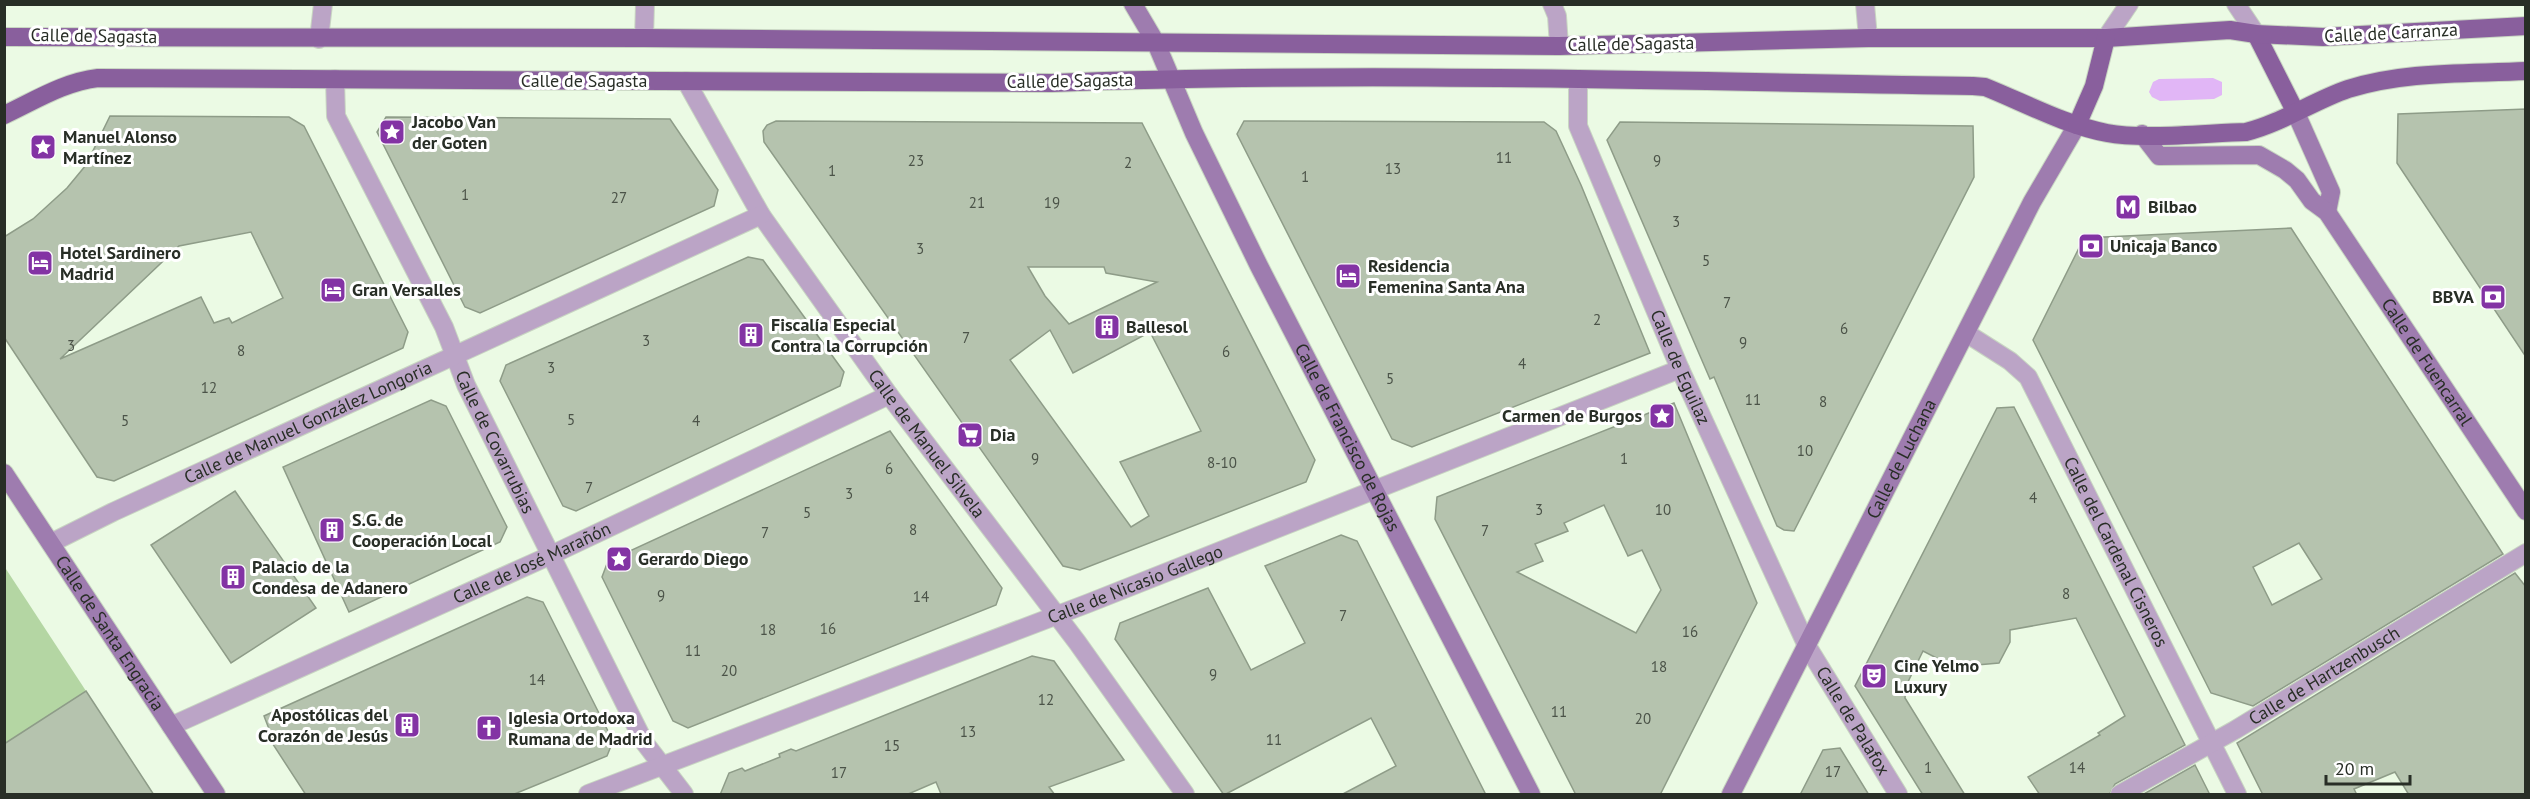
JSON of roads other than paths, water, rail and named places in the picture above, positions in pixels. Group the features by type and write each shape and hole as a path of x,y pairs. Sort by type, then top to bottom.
{"main road":[{"name":"Calle de Carranza","path":"2106,38 2230,30 2256,34 2323,36 2526,26"},
{"path":"2256,34 2295,111 2350,88 2406,76 2526,71"},
{"name":"Calle de Sagasta","path":"4,37 644,38 1559,46 1868,38 2106,38"},
{"path":"2077,124 2094,86 2106,38"},
{"name":"Calle de Sagasta","path":"4,115 49,92 83,80 98,78 1052,83 1170,78 1578,80 1972,86 1985,87 2108,134 2246,132 2262,128 2295,111"}],"street":[{"path":"319,39 323,4"},
{"path":"644,38 645,4"},
{"path":"1132,4 1156,43 1170,78"},
{"path":"1552,4 1557,16 1559,46"},
{"path":"1865,4 1868,38"},
{"path":"2106,38 2130,4"},
{"path":"2236,4 2256,34"},
{"name":"Calle de Francisco de Rojas","path":"1170,78 1200,146 1531,795"},
{"name":"Calle de Covarrubias","path":"335,79 336,116 444,327 466,385 644,741 664,764 684,795"},
{"name":"Calle de Eguilaz","path":"1578,80 1578,126 1680,369 1807,646"},
{"name":"Calle de Manuel Silvela","path":"686,81 761,215 889,394 1055,615 1185,795"},
{"path":"2295,111 2331,192 2327,212"},
{"name":"Calle de Luchana","path":"1731,795 2032,202 2077,124"},
{"name":"Calle de Fuencarral","path":"2142,134 2159,156 2259,155 2297,180 2312,201 2327,212 2526,511"},
{"name":"Calle de Manuel González Longoria","path":"51,543 113,512 761,215"},
{"name":"Calle del Cardenal Cisneros","path":"1966,333 2010,361 2028,377 2237,795"},
{"name":"Calle de Nicasio Gallego","path":"588,795 1055,615 1680,369"},
{"name":"Calle de José Marañón","path":"171,726 549,555 889,394"},
{"name":"Calle de Santa Engracia","path":"4,473 216,795"},
{"name":"Calle de Hartzenbusch","path":"2120,795 2526,553"},
{"name":"Calle de Palafox","path":"1807,646 1898,795"}],"place":[{"name":"Jacobo Van der Goten","path":"392,132"},
{"name":"Manuel Alonso Martínez","path":"43,147"},
{"name":"Bilbao","path":"2128,207"},
{"name":"Unicaja Banco","path":"2091,246"},
{"name":"Hotel Sardinero Madrid","path":"40,263"},
{"name":"Residencia Femenina Santa Ana","path":"1348,276"},
{"name":"Gran Versalles","path":"333,290"},
{"name":"BBVA","path":"2493,297"},
{"name":"Ballesol","path":"1107,327"},
{"name":"Fiscalía Especial Contra la Corrupción","path":"751,335"},
{"name":"Carmen de Burgos","path":"1662,416"},
{"name":"Dia","path":"970,435"},
{"name":"S.G. de Cooperación Local","path":"332,530"},
{"name":"Gerardo Diego","path":"619,559"},
{"name":"Palacio de la Condesa de Adanero","path":"233,577"},
{"name":"Cine Yelmo Luxury","path":"1874,676"},
{"name":"Apostólicas del Corazón de Jesús","path":"407,725"},
{"name":"Iglesia Ortodoxa Rumana de Madrid","path":"489,728"}]}
